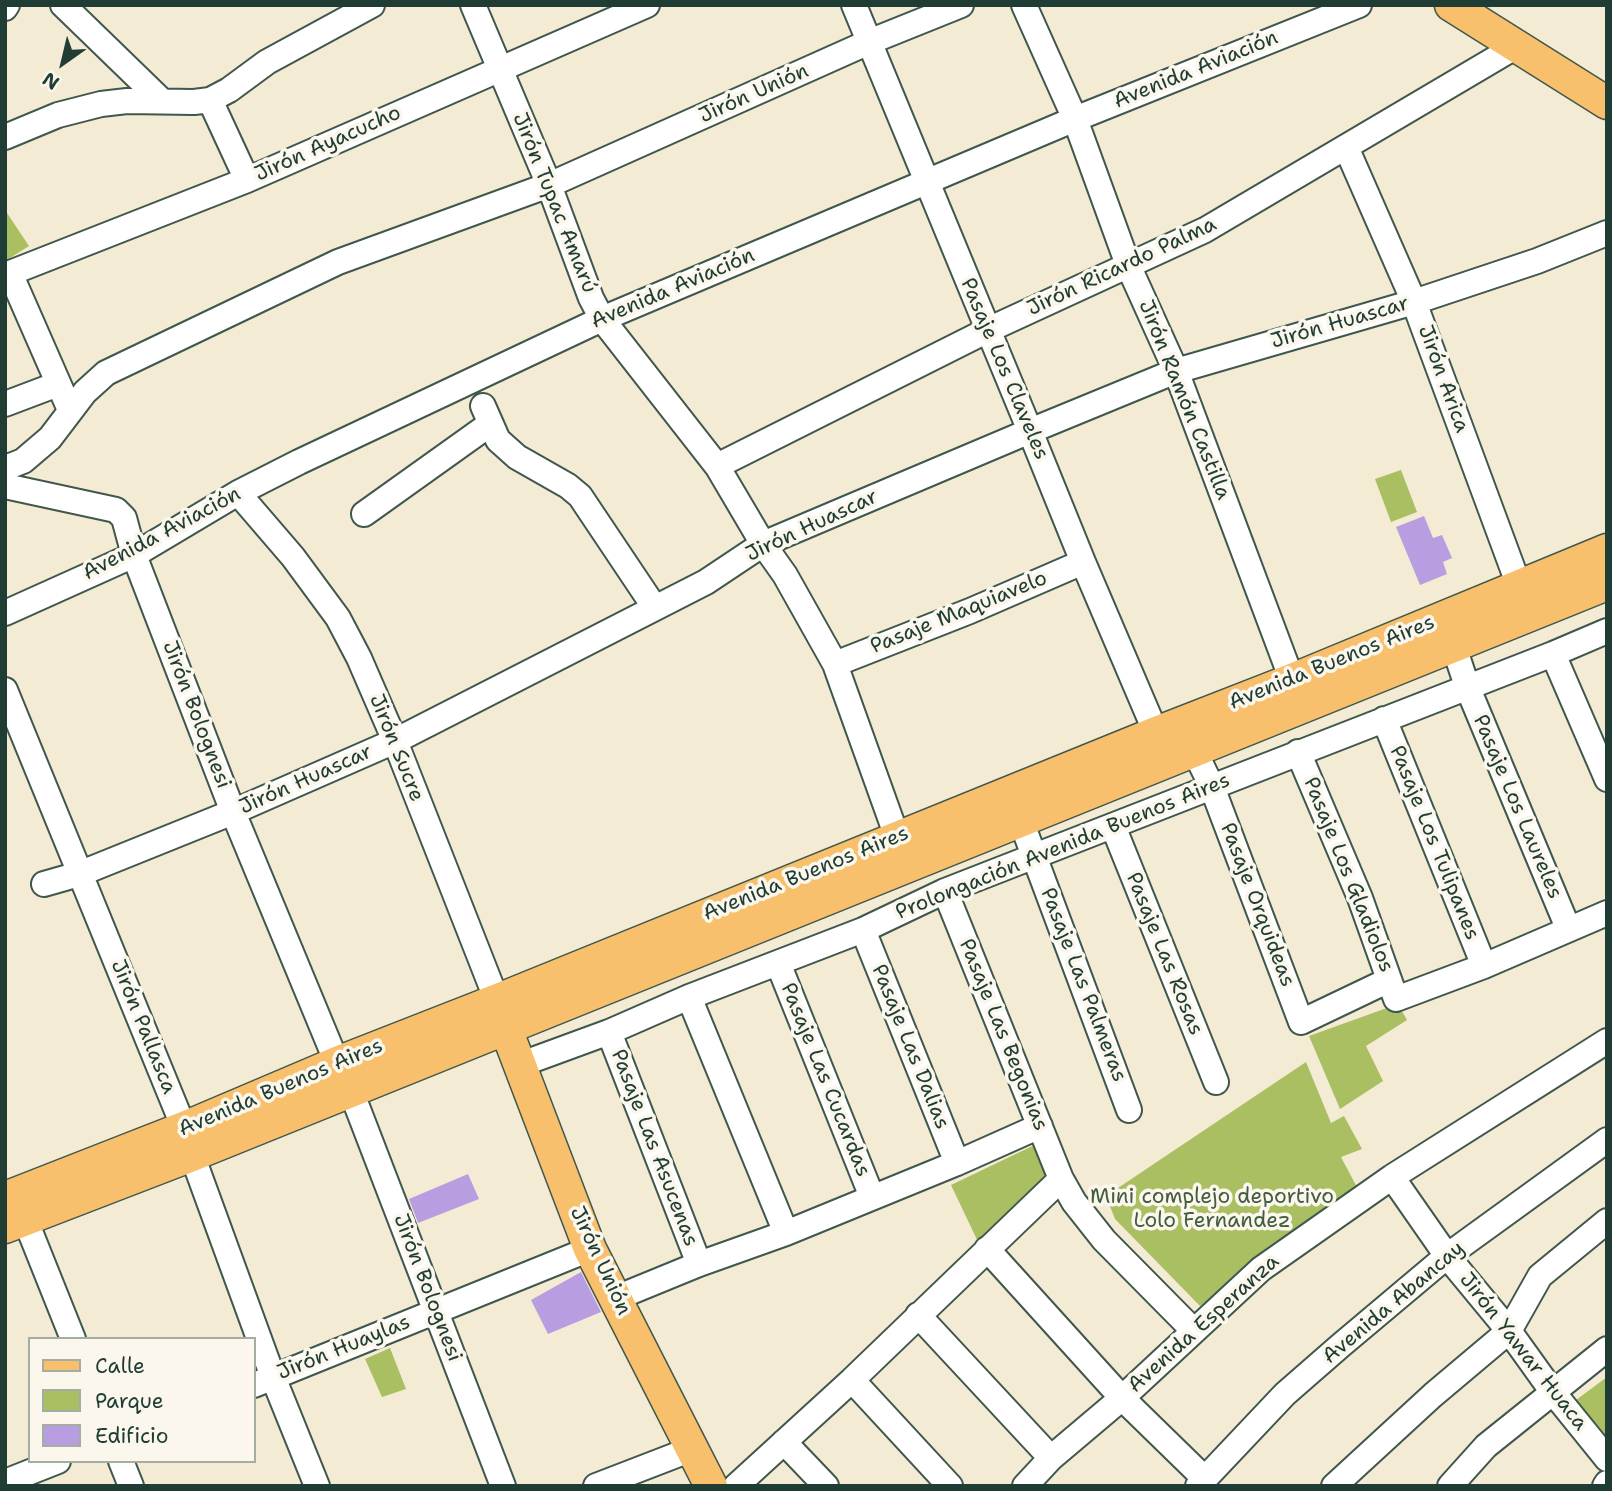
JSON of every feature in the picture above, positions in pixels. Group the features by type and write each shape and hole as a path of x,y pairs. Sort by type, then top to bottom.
{"main road":[{"path":"1451,5 1607,103"},
{"name":"Avenida Buenos Aires","path":"12,1215 188,1142 351,1091 502,1014 897,837 1292,680 1607,550"},
{"name":"Avenida Buenos Aires","path":"188,1142 337,1063 502,1014 911,866 1607,584"},
{"name":"Jirón Unión","path":"502,1014 590,1249 711,1486"}],"street":[{"path":"63,5 161,100"},
{"path":"5,137 58,115 101,104 210,100 229,90 267,62 372,5"},
{"name":"Jirón Tupac Amarú","path":"473,5 549,186 591,298 602,319 718,466 763,544 785,575 835,664 897,837 911,866"},
{"name":"Jirón Ayacucho","path":"8,274 247,180 647,5"},
{"name":"Pasaje Los Claveles","path":"854,5 1156,733"},
{"name":"Jirón Unión","path":"5,468 23,461 50,438 85,392 106,373 338,262 549,186 869,42 961,5"},
{"name":"Jirón Ramón Castilla","path":"1024,5 1075,119 1128,265 1176,371 1292,680"},
{"name":"Avenida Aviación","path":"5,613 134,555 238,493 299,462 602,319 1075,119 1359,5"},
{"name":"Jirón Ricardo Palma","path":"718,466 988,330 1205,230 1516,47"},
{"path":"210,100 247,180"},
{"name":"Jirón Arica","path":"1346,147 1414,302 1531,616"},
{"name":"Jirón Huascar","path":"44,884 79,874 233,812 395,741 706,582 763,544 1030,430 1176,371 1414,302 1537,261 1607,233"},
{"path":"8,274 70,410"},
{"path":"5,404 58,384"},
{"path":"365,514 487,415 498,440 517,457 568,486 580,496 655,608"},
{"name":"Jirón Bolognesi","path":"5,486 116,510 124,518 134,555 233,812 337,1063"},
{"name":"Jirón Sucre","path":"238,493 293,557 338,618 359,658 395,741 502,1014"},
{"name":"Pasaje Maquiavelo","path":"835,664 970,611 1083,562"},
{"name":"Prolongación Avenida Buenos Aires","path":"519,1065 609,1032 688,997 863,930 945,891 1035,858 1112,825 1607,631"},
{"name":"Pasaje Los Laureles","path":"1454,647 1467,687 1568,928"},
{"path":"1553,654 1607,779"},
{"name":"Jirón Pallasca","path":"5,690 188,1142 250,1337"},
{"name":"Pasaje Los Tulipanes","path":"1384,719 1484,966"},
{"name":"Pasaje Orquideas","path":"1194,750 1212,787 1301,1022 1393,989"},
{"name":"Pasaje Los Gladiolos","path":"1298,752 1360,898 1393,989"},
{"name":"Pasaje Las Palmeras","path":"1021,821 1129,1110"},
{"name":"Pasaje Las Rosas","path":"1112,825 1216,1082"},
{"name":"Pasaje Las Begonias","path":"945,891 1061,1179 1074,1202 1104,1240 1193,1330"},
{"path":"1393,989 1484,966 1607,913"},
{"name":"Pasaje Las Dalias","path":"863,930 957,1163"},
{"name":"Pasaje Las Cucardas","path":"778,962 872,1197"},
{"path":"688,997 786,1233"},
{"name":"Pasaje Las Asucenas","path":"609,1032 699,1264"},
{"name":"Avenida Esperanza","path":"1025,1486 1051,1458 1122,1398 1261,1269 1392,1177 1511,1099 1607,1041"},
{"name":"Jirón Bolognesi","path":"351,1091 503,1486"},
{"path":"616,1298 699,1264 786,1233 1040,1126"},
{"name":"Avenida Abancay","path":"1201,1482 1285,1394 1447,1256 1607,1140"},
{"name":"Jirón Yawar Huaca","path":"1392,1177 1447,1256 1509,1331 1552,1391 1607,1459"},
{"path":"736,1486 852,1380 1061,1179"},
{"path":"12,1215 72,1337"},
{"path":"1334,1486 1433,1395 1509,1331 1540,1276 1607,1221"},
{"name":"Jirón Huaylas","path":"264,1381 590,1249"},
{"path":"987,1249 1201,1482"},
{"path":"918,1315 1051,1458"},
{"path":"1450,1486 1486,1446 1607,1349"},
{"name":"Jirón Pallasca","path":"256,1356 264,1381 317,1486"},
{"path":"852,1380 950,1486"},
{"path":"784,1442 826,1486"},
{"path":"596,1486 692,1449"},
{"path":"5,1482 53,1463"},
{"path":"122,1463 131,1486"}],"green space":[{"path":"5,210 29,246 5,261"},
{"path":"1401,470 1417,512 1391,522 1375,479"},
{"path":"1398,1004 1407,1020 1366,1046 1383,1081 1340,1109 1309,1036"},
{"name":"Mini complejo deportivo Lolo Fernandez","path":"1306,1062 1331,1123 1344,1116 1362,1149 1341,1157 1359,1191 1200,1306 1115,1219 1106,1196"},
{"path":"1045,1140 1053,1171 980,1246 951,1185"},
{"path":"390,1348 406,1389 382,1397 365,1359"},
{"path":"1607,1377 1607,1447 1572,1403"}],"building":[{"path":"1424,516 1433,538 1442,535 1452,558 1443,562 1447,574 1420,585 1396,527"},
{"path":"468,1174 479,1199 418,1223 409,1199"},
{"path":"581,1272 601,1312 548,1334 531,1300"}]}
